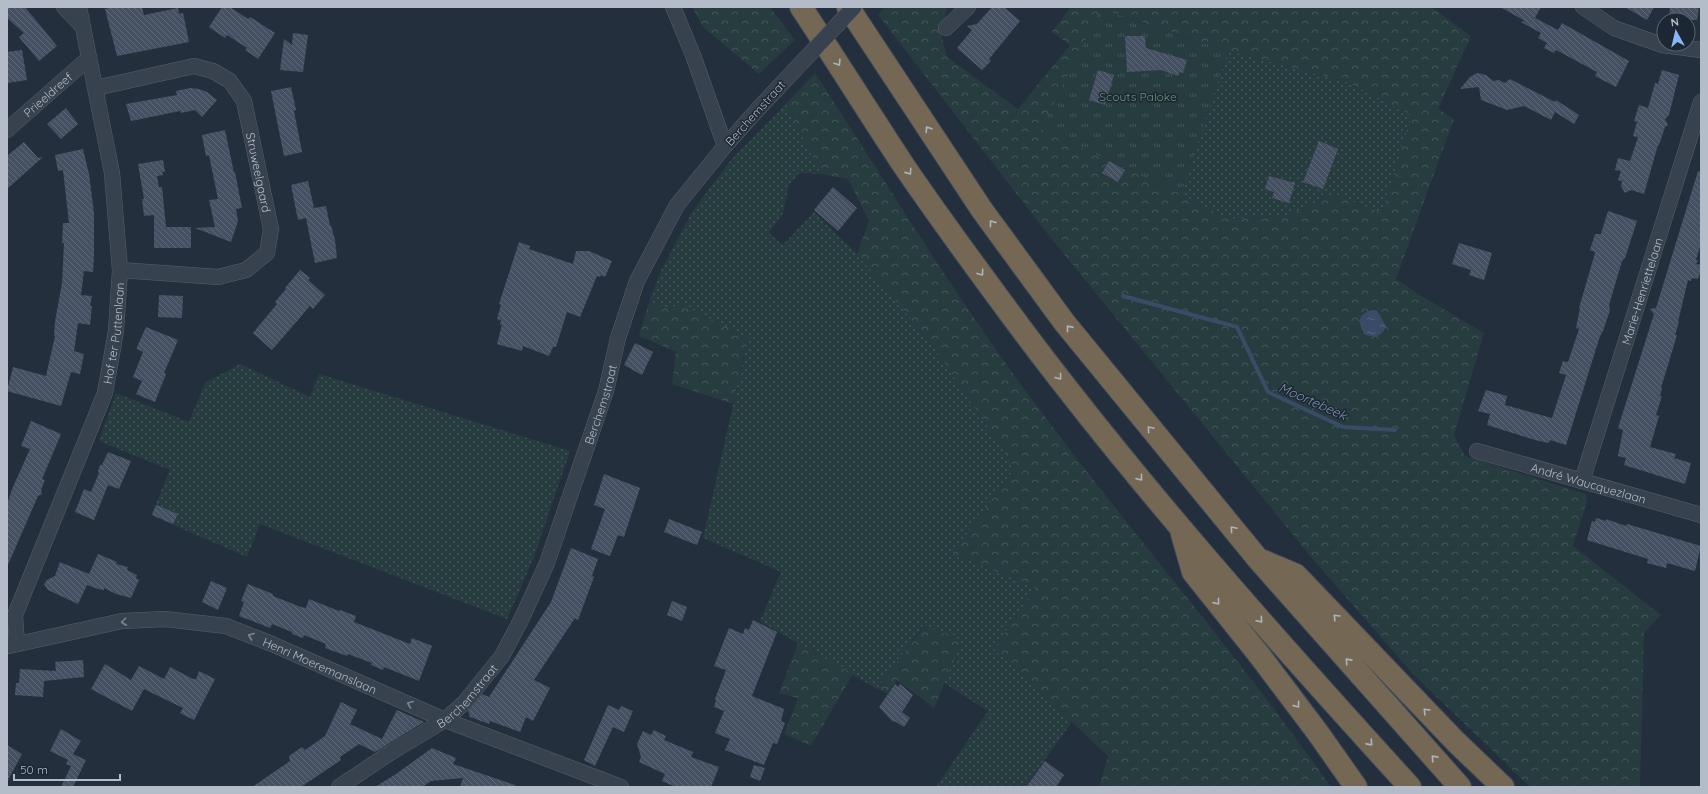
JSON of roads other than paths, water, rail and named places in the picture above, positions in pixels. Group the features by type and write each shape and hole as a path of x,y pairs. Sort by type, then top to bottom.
{"highway":[{"path":"801,7 906,167 1013,317 1081,405 1180,527 1286,650 1410,787"},
{"path":"848,7 982,210 1064,322 1258,559 1460,787"},
{"path":"1180,527 1193,572 1260,656 1318,733 1356,787"},
{"path":"1258,559 1296,575 1456,742 1503,787"}],"street":[{"path":"64,7 83,27"},
{"name":"Hof ter Puttenlaan","path":"12,645 15,615 105,393 116,331 120,270 112,173 79,7"},
{"path":"673,7 693,55 725,146"},
{"name":"Berchemstraat","path":"339,787 390,753 445,720 464,703 502,656 522,618 547,563 606,391 618,338 636,281 677,205 725,146 758,109 854,7"},
{"path":"946,28 968,7"},
{"path":"1583,7 1614,28 1662,45 1701,50"},
{"name":"Prieeldreef","path":"7,130 89,58"},
{"name":"Struweelgaard","path":"96,88 194,66 213,71 230,81 244,101 271,229 267,253 246,270 218,277 120,270"},
{"name":"Marie-Henriettelaan","path":"1582,481 1701,102"},
{"name":"André Waucquezlaan","path":"1477,451 1701,515"},
{"name":"Henri Moeremanslaan","path":"12,645 122,621 165,619 226,626 272,644 445,720 621,787"}],"water":[{"path":"1371,310 1376,310 1386,327 1382,333 1377,336 1364,334 1359,321 1362,315"}],"waterway":[{"name":"Moortebeek","path":"1123,296 1237,327 1268,392 1343,427 1395,430"}],"park label":[{"name":"Scouts Paloke","path":"1138,96"}]}
